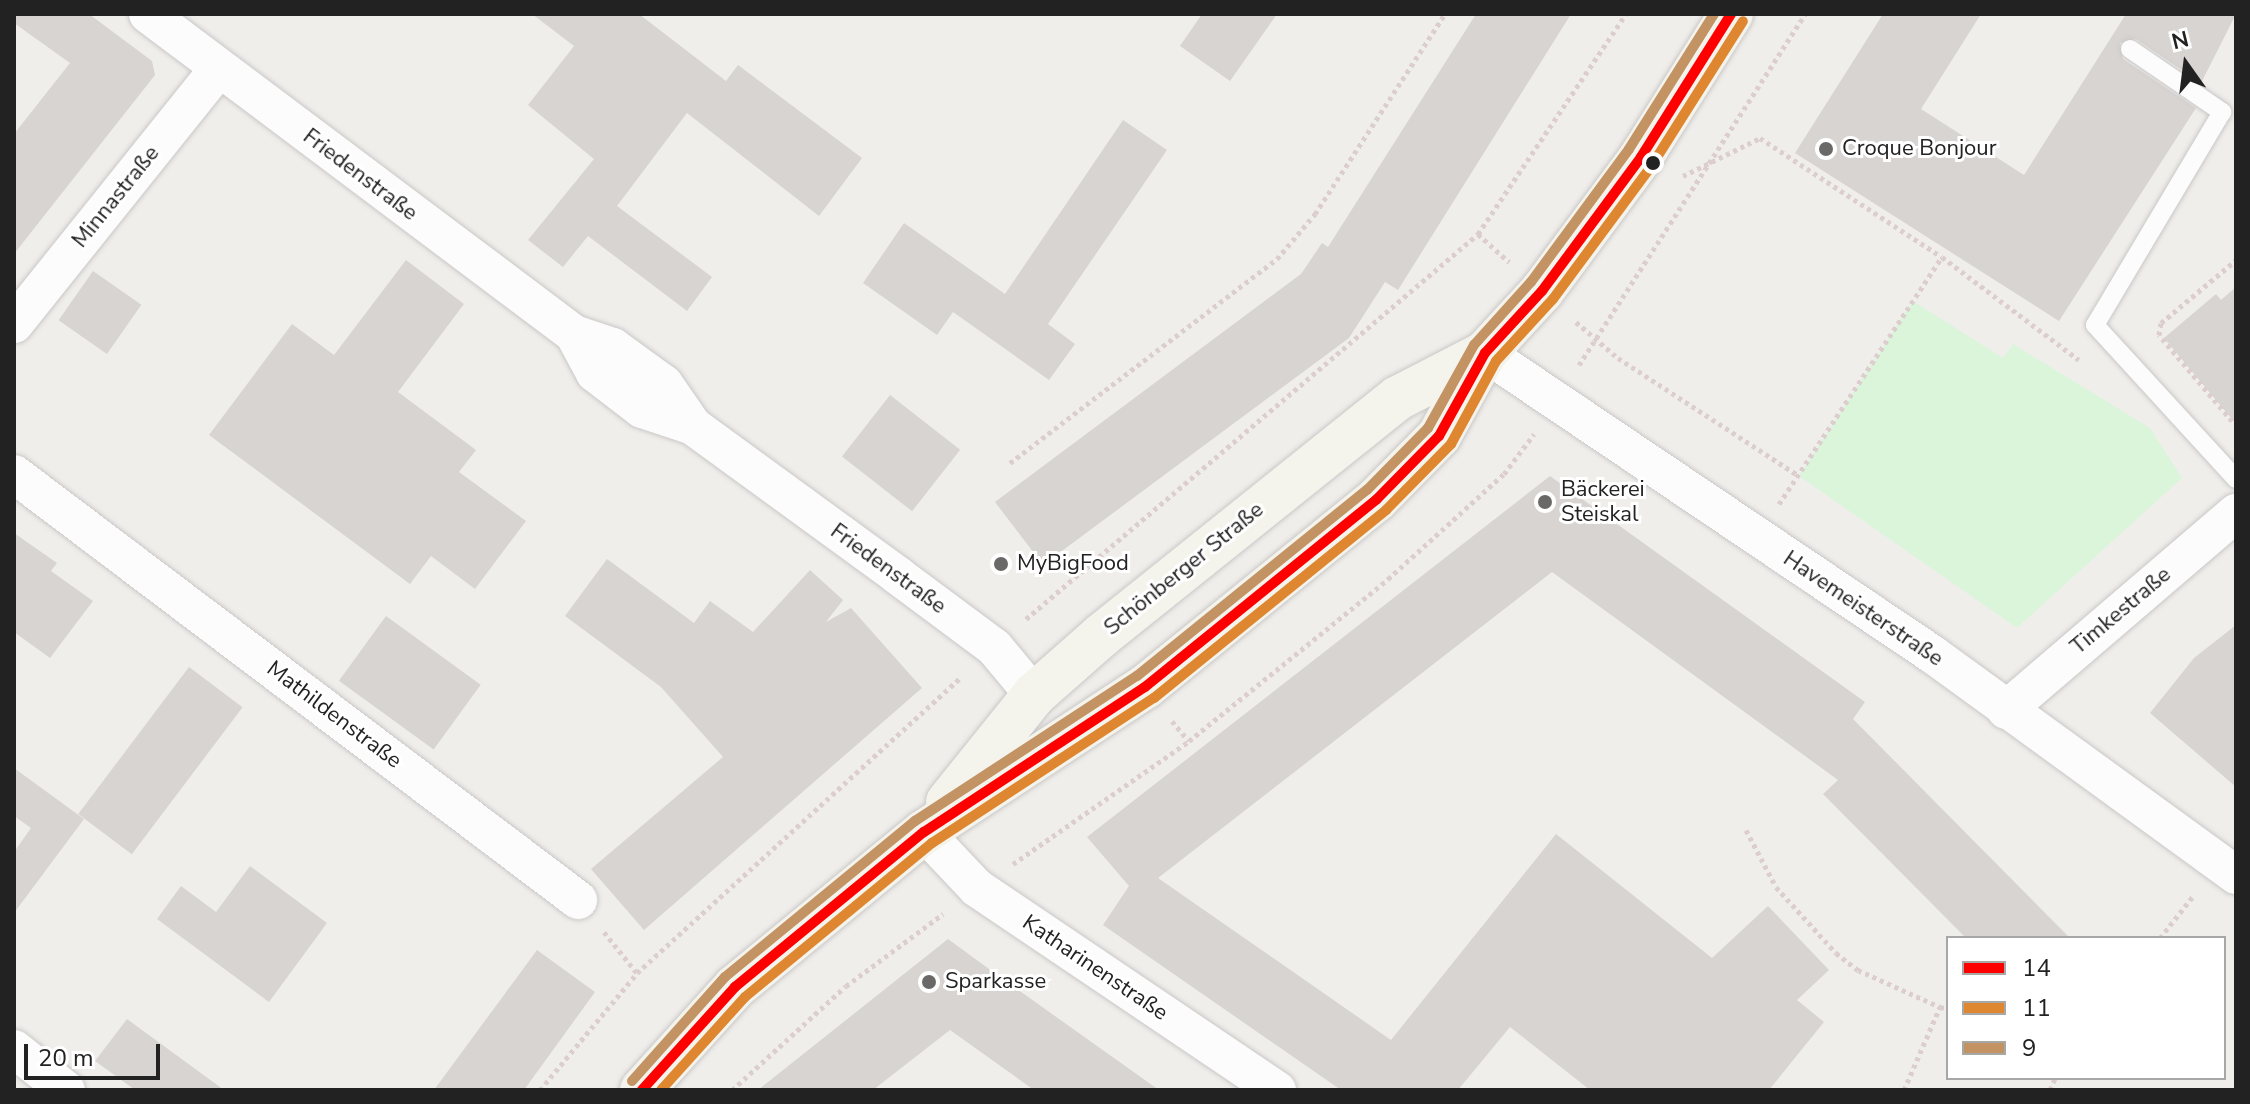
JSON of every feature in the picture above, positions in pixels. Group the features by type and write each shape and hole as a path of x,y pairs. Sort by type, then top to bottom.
{"main road":[{"name":"Schönberger Straße","path":"642,1090 735,987 924,832 1145,687 1376,500 1439,436 1485,353 1542,291 1641,157 1731,14"},
{"name":"Schönberger Straße","path":"924,832 1034,695 1398,398 1485,353"}],"street":[{"name":"Friedenstraße","path":"148,14 574,334 613,347 664,384 693,426 994,647 1034,695"},
{"name":"Minnastraße","path":"14,324 218,69"},
{"name":"Havemeisterstraße","path":"1485,353 2006,710 2228,869"},
{"name":"Mathildenstraße","path":"14,474 578,900"},
{"name":"Timkestraße","path":"2006,710 2236,513"},
{"name":"Katharinenstraße","path":"924,832 977,888 1277,1090"},
{"path":"14,1049 66,1090"}],"lane":[{"path":"2130,49 2222,112 2095,325 2236,479"}],"path":[{"path":"1010,463 1277,259 1315,214 1445,14"},
{"path":"540,1090 637,973 994,647 1478,234 1626,14"},
{"path":"1641,157 1678,179 1760,138 1942,257 2093,370"},
{"path":"1478,234 1618,358 1799,476"},
{"path":"1756,537 1942,257"},
{"path":"2236,260 2161,323 2159,335 2236,426"},
{"path":"1746,830 1776,887 1836,953 1858,970 1946,1008"},
{"path":"2162,936 2228,869"},
{"path":"578,900 637,973"},
{"path":"1904,1090 1940,1007"}],"green space":[{"path":"1913,301 2003,358 2013,344 2150,428 2182,478 2017,628 1799,476"}],"building":[{"path":"14,14 89,14 152,61 155,75 14,254 14,134 70,63 14,23"},
{"path":"532,14 639,14 726,81 738,65 862,158 819,216 687,113 617,206 712,277 687,311 588,236 563,267 528,240 594,159 528,105 574,46"},
{"path":"1202,14 1277,14 1230,81 1180,46"},
{"path":"1476,14 1571,14 1398,290 1385,282 1349,338 1043,565 995,502 1301,274 1322,243 1328,247"},
{"path":"1883,14 1981,14 1921,109 2024,175 2126,14 2236,14 2201,83 2136,39 2120,43 2123,59 2196,108 2059,321 1795,153"},
{"path":"1123,120 1167,150 1048,324 1075,344 1049,380 953,312 937,335 863,283 904,223 1005,294"},
{"path":"406,260 464,304 398,392 476,450 459,472 526,521 475,589 431,556 410,584 209,435 292,324 334,355"},
{"path":"93,271 141,305 107,354 59,320"},
{"path":"2236,287 2236,424 2164,338 2216,294 2221,300"},
{"path":"890,395 960,450 912,511 842,456"},
{"path":"1550,476 1865,702 1853,719 2068,936 1964,936 1823,794 1838,780 1552,572 1158,878 1391,1040 1556,834 1712,958 1768,906 1829,970 1797,1000 1824,1022 1769,1090 1590,1090 1510,1027 1458,1090 1341,1090 1103,925 1129,886 1087,837"},
{"path":"14,533 57,563 51,571 93,601 50,658 14,632"},
{"path":"607,559 694,623 710,601 753,632 810,570 843,600 826,622 851,608 922,688 644,930 591,869 723,757 661,687 565,616"},
{"path":"386,616 481,685 434,749 339,681"},
{"path":"2236,625 2236,787 2150,713 2194,658"},
{"path":"189,667 243,707 132,854 78,814"},
{"path":"14,768 84,819 14,913 14,852 31,828 14,816"},
{"path":"250,866 327,923 269,1002 157,919 181,886 216,912"},
{"path":"948,939 1159,1090 1034,1090 950,1030 873,1090 758,1090"},
{"path":"537,950 595,992 524,1090 434,1090"},
{"path":"127,1019 224,1090 135,1090 95,1061"}],"transit line":[{"name":"9","path":"632,1081 725,977 915,821 1137,676 1367,490 1428,428 1474,345 1531,282 1629,149 1714,14"},
{"name":"14","path":"642,1090 735,987 924,832 1145,687 1376,500 1439,436 1485,353 1542,291 1641,157 1731,14"},
{"name":"11","path":"661,1090 745,997 932,843 1154,698 1386,510 1451,444 1496,361 1553,299 1652,165 1743,21"}],"place":[{"name":"Croque Bonjour","path":"1826,149"},
{"name":"Bäckerei Steiskal","path":"1545,502"},
{"name":"MyBigFood","path":"1001,564"},
{"name":"Sparkasse","path":"929,982"}]}
